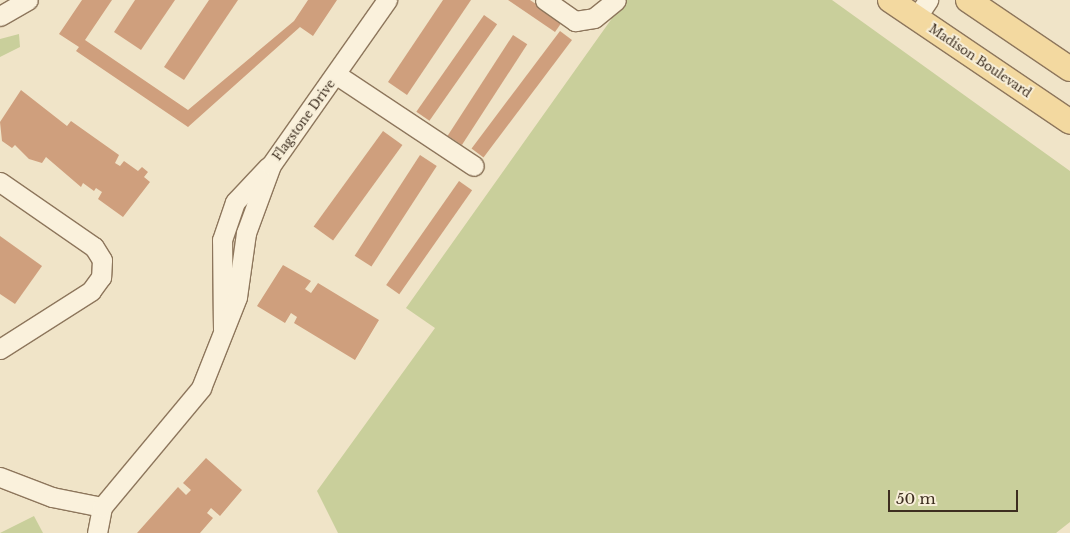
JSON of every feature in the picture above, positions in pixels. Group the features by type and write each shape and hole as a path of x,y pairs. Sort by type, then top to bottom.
{"main road":[{"name":"Madison Boulevard","path":"890,0 922,9 1070,122"},
{"path":"968,0 1070,69"}],"street":[{"path":"0,16 28,0"},
{"name":"Flagstone Drive","path":"102,507 201,388 224,337 222,240 235,202 271,165 337,75 387,0"},
{"path":"545,0 575,21 594,18 616,0"},
{"path":"337,75 474,166"},
{"path":"0,182 94,247 102,260 101,277 91,291 0,349"},
{"path":"0,476 52,497 102,507 97,533"}],"green space":[{"path":"625,0 832,0 1070,171 1070,522 1056,533 338,533 317,491 435,328 406,308"},
{"path":"19,34 20,47 0,57 0,39"},
{"path":"34,516 43,533 0,533"}],"building":[{"path":"82,0 112,0 85,40 188,110 294,21 308,0 337,0 313,36 300,27 188,127 76,51 79,47 59,34"},
{"path":"135,0 175,0 141,50 114,32"},
{"path":"209,0 238,0 184,80 164,67"},
{"path":"443,0 471,0 407,95 388,82"},
{"path":"508,0 530,0 562,22 555,32"},
{"path":"484,15 497,24 429,121 416,112"},
{"path":"560,31 572,40 484,157 472,148"},
{"path":"513,35 527,44 462,145 448,136"},
{"path":"21,90 67,126 71,121 119,155 115,163 120,166 124,161 138,171 142,167 148,172 144,177 150,182 123,217 98,199 102,192 96,188 94,191 83,183 81,187 46,157 42,163 29,159 15,145 12,148 2,141 0,122"},
{"path":"383,131 402,145 333,241 314,226"},
{"path":"420,155 437,166 371,267 355,256"},
{"path":"459,181 472,190 399,294 386,285"},
{"path":"0,236 42,266 15,304 0,294"},
{"path":"283,265 311,281 305,289 311,293 318,283 379,320 355,360 294,323 297,317 291,313 285,323 257,306"},
{"path":"206,458 242,490 220,516 211,508 207,513 213,518 200,533 137,533 178,487 186,495 191,490 183,483"}]}
